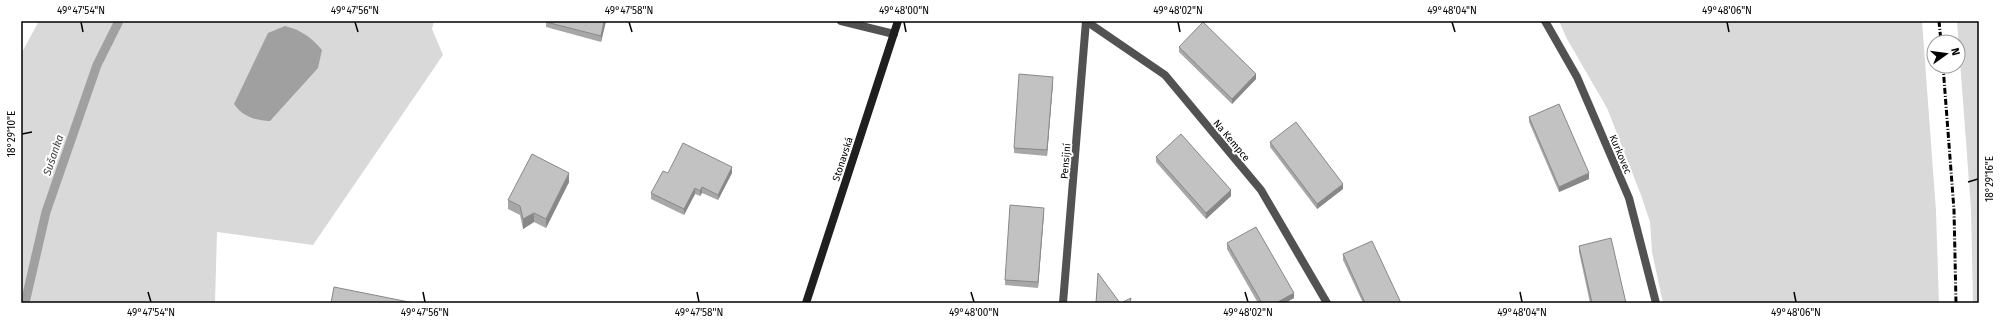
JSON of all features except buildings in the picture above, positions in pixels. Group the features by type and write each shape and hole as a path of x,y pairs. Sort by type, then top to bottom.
{"main road":[{"name":"Stonavská","path":"806,303 898,21"}],"street":[{"path":"840,21 894,34"},
{"name":"Pensijní","path":"1063,303 1086,21"},
{"name":"Na Kempce","path":"1086,21 1165,75 1261,190 1327,303"},
{"name":"Kurkovec","path":"1545,21 1577,77 1629,198 1656,303"}],"shaded area":[{"path":"39,21 434,21 432,29 443,55 313,245 217,232 215,303 21,303 21,54"},
{"path":"1559,21 1922,21 1936,211 1939,303 1663,303 1652,252 1650,222 1641,195 1607,108 1567,39"},
{"path":"1957,21 1979,21 1979,303 1973,303 1971,209 1961,74 1966,74 1966,34 1958,34"},
{"path":"285,26 305,35 314,41 322,50 318,68 270,121 259,120 245,115 234,104 268,33"}],"waterway":[{"name":"Sušanka","path":"25,303 46,212 97,65 119,21"}],"railway":[{"path":"1939,21 1940,34"},
{"path":"1944,74 1954,210 1956,303"}]}
